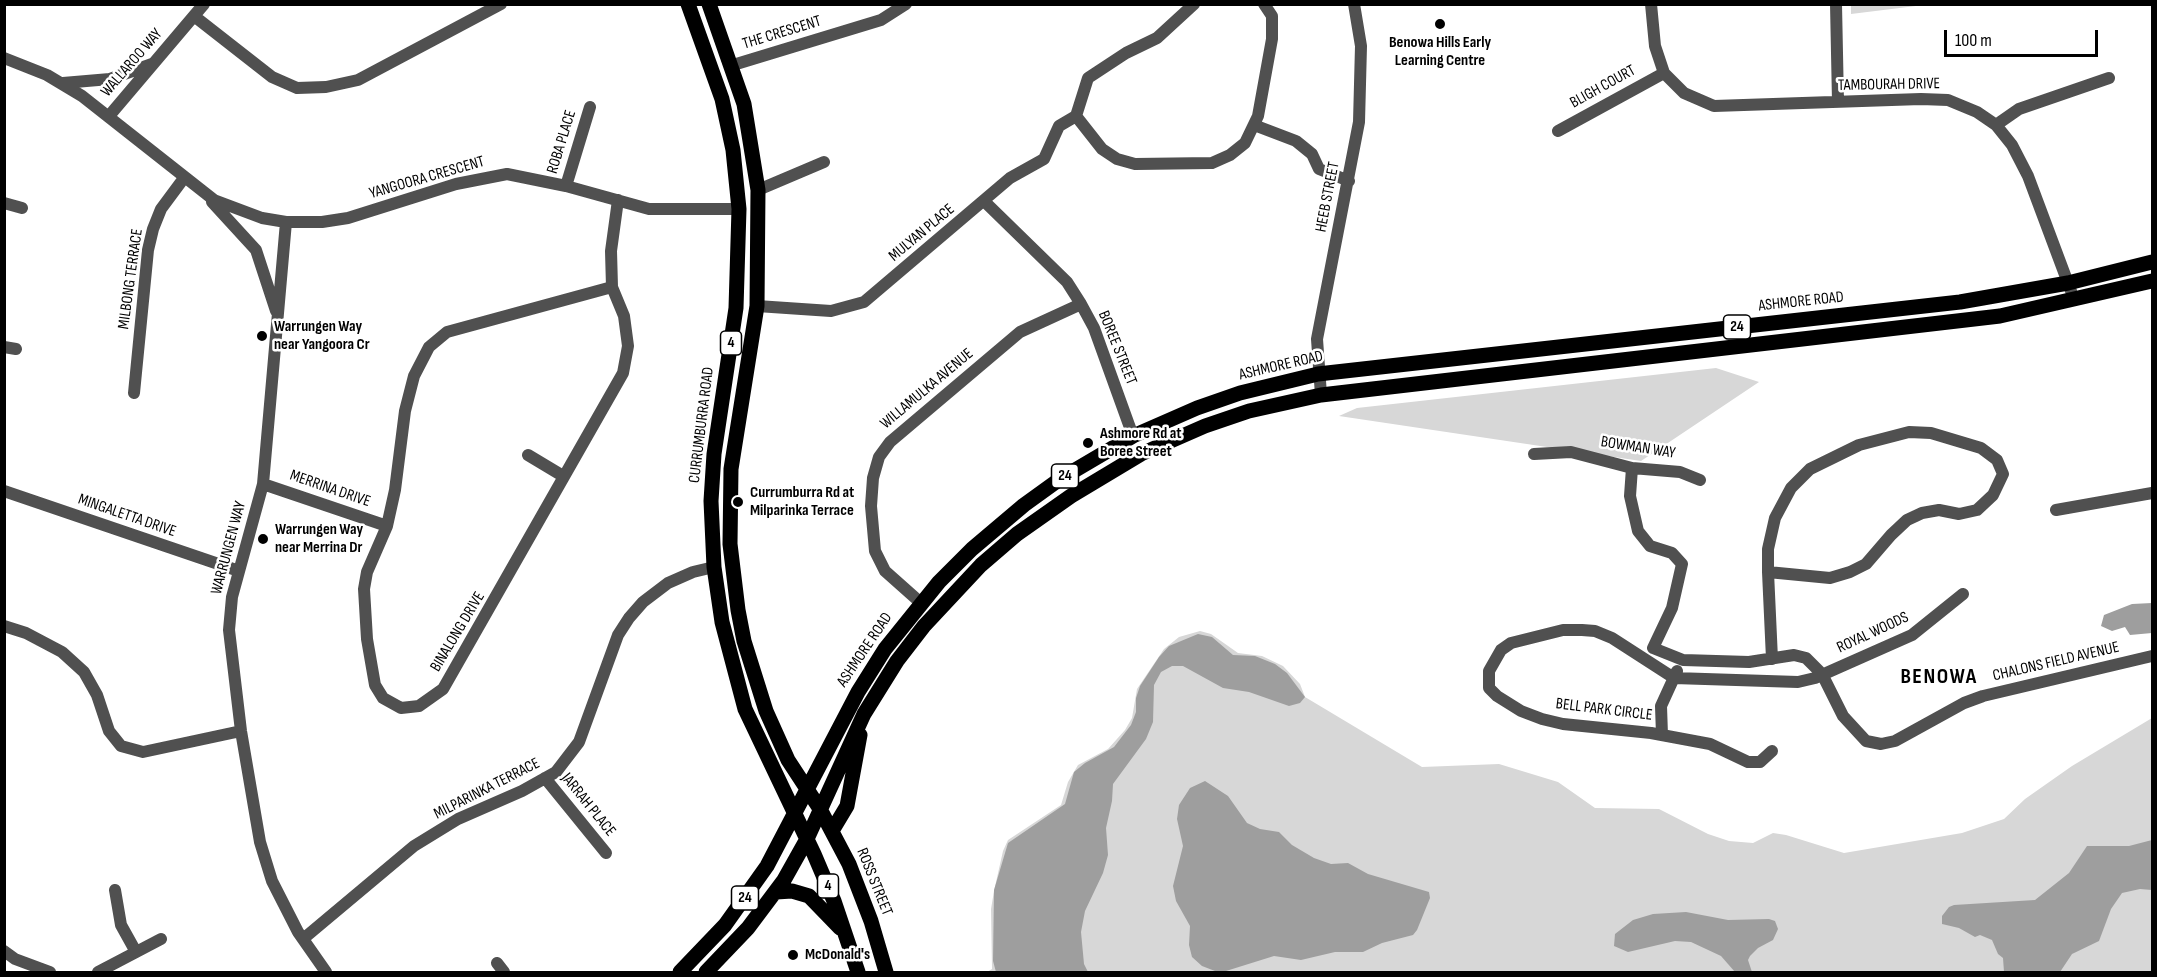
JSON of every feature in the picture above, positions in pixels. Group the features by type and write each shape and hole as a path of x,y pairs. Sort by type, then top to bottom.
{"main road":[{"name":"CURRUMBURRA ROAD","path":"688,4 722,99 733,150 739,209 736,308 712,475 714,567 722,622 745,709 807,839"},
{"name":"CURRUMBURRA ROAD","path":"709,4 744,104 759,190 757,306 731,470 730,520 733,575 744,641 766,711 788,760 820,810"},
{"name":"ASHMORE ROAD","path":"680,972 715,938 767,866 808,791 839,725 866,679 921,603 956,563 1006,519 1060,479 1133,436 1197,408 1240,393 1318,374 1960,302 2068,283 2152,262"},
{"name":"ASHMORE ROAD","path":"706,972 748,928 776,892 807,839 864,714 904,652 947,599 993,553 1039,517 1140,454 1205,426 1249,411 1321,395 1989,317 2073,301 2152,281"},
{"path":"832,831 848,802 864,714"},
{"name":"ROSS STREET","path":"820,810 862,894 886,972"},
{"name":"4","path":"807,839 846,934 858,972"},
{"path":"776,892 792,891 812,898 846,934"}],"street":[{"name":"WALLAROO WAY","path":"109,116 204,4"},
{"path":"194,16 272,77 297,88 326,87 358,80 501,4"},
{"name":"THE CRESCENT","path":"732,65 881,20 906,4"},
{"path":"1194,4 1157,38 1126,53 1088,78 1076,116 1102,149 1117,159 1135,164 1212,163 1230,155 1245,143 1258,116 1272,39 1272,16 1264,4"},
{"name":"HEEB STREET","path":"1321,395 1317,339 1349,181 1361,92 1360,46 1354,4"},
{"name":"TAMBOURAH DRIVE","path":"1651,4 1655,46 1664,73 1684,93 1714,106 1948,100 1977,112 1996,125 2013,145 2028,176 2073,301"},
{"path":"1836,4 1838,102"},
{"name":"YANGOORA CRESCENT","path":"4,58 63,83 109,116 184,178 224,205 286,222 322,222 348,218 483,177 514,175 566,186 649,209 739,209"},
{"path":"63,83 110,79 154,63"},
{"name":"BLIGH COURT","path":"1558,130 1664,73"},
{"path":"1996,125 2019,109 2109,78"},
{"name":"ROBA PLACE","path":"566,186 590,107"},
{"name":"MULYAN PLACE","path":"757,306 831,311 864,302 985,202 1010,178 1044,159 1059,126 1076,116"},
{"path":"1254,126 1296,141 1312,154 1319,169 1349,181"},
{"path":"759,190 824,162"},
{"name":"MILBONG TERRACE","path":"134,393 148,250 161,209 184,178"},
{"name":"YANGOORA CRESCENT","path":"199,189 256,250 268,282 278,321"},
{"name":"BINALONG DRIVE","path":"612,287 447,332 429,347 414,376 407,402 395,490 387,525 367,572 364,589 375,685 383,698 401,708 419,706 443,689 624,373 628,346 624,316 612,287 611,251 618,200"},
{"name":"BOREE STREET","path":"985,202 1067,282 1081,304 1094,328 1133,436"},
{"path":"4,203 22,208"},
{"name":"WARRUNGEN WAY","path":"286,222 263,484 232,597 229,630 241,731 260,842 272,881 303,939 326,972"},
{"name":"WILLAMULKA AVENUE","path":"921,603 885,571 875,551 871,506 873,478 879,457 890,442 1020,332 1081,304"},
{"path":"1768,572 1830,578 1850,572 1866,564 1907,520 1922,513 1939,510 1959,514 1977,510 1993,495 2003,474 1996,460 1981,448 1931,433 1909,432 1858,445 1810,469 1791,488 1775,518 1768,549 1768,572 1772,659"},
{"name":"BOWMAN WAY","path":"1534,454 1571,452 1632,468 1671,470 1700,480"},
{"path":"528,455 563,476"},
{"path":"1632,468 1630,496 1638,531 1650,546 1672,553 1682,564 1672,608 1653,648 1683,660 1661,706 1662,735"},
{"name":"MERRINA DRIVE","path":"263,484 387,525"},
{"name":"MINGALETTA DRIVE","path":"4,491 239,571"},
{"path":"2056,510 2152,494"},
{"name":"MILPARINKA TERRACE","path":"303,939 414,846 458,819 556,772 579,742 618,635 628,618 643,602 668,584 693,572 714,567"},
{"name":"ROYAL WOODS","path":"1822,674 1912,635 1963,594"},
{"path":"4,626 26,633 62,652 84,672 96,695 109,731 121,746 143,752 241,731"},
{"name":"BELL PARK CIRCLE","path":"1674,678 1612,638 1595,631 1563,630 1511,643 1501,650 1489,671 1489,688 1497,696 1521,711 1542,719 1662,735 1710,744 1748,762 1760,762 1772,751"},
{"name":"CHALONS FIELD AVENUE","path":"1683,660 1749,662 1794,655 1806,658 1822,674 1843,716 1854,730 1866,741 1881,744 1895,741 1964,703 1983,696 2152,656"},
{"path":"1674,678 1798,682 1822,674"},
{"name":"JARRAH PLACE","path":"545,778 606,853"},
{"path":"115,890 121,925 136,952"},
{"path":"98,972 161,939"},
{"path":"4,951 15,959 50,972"}],"shaded area":[{"path":"1851,4 1924,4 1924,5 1851,14"},
{"path":"1716,368 1759,382 1641,461 1339,416 1357,408"},
{"path":"2152,603 2152,633 2130,635 2125,627 2112,631 2101,626 2104,615 2132,604"},
{"path":"1200,631 1211,634 1238,653 1262,656 1283,666 1300,684 1305,697 1422,767 1499,764 1558,782 1595,808 1659,809 1708,834 1729,841 1753,843 1773,833 1844,853 1962,833 2004,819 2025,799 2072,766 2152,718 2152,972 987,972 992,969 991,909 1003,851 1008,840 1061,805 1068,782 1078,765 1108,749 1125,730 1132,718 1137,689 1164,649 1179,637"},
{"path":"1198,634 1212,637 1233,655 1255,656 1275,664 1287,673 1305,697 1300,703 1289,706 1249,692 1223,688 1183,666 1172,666 1161,672 1154,685 1153,722 1146,739 1113,784 1106,828 1108,855 1103,873 1085,911 1081,932 1084,964 1088,972 996,972 993,961 994,890 1008,843 1065,804 1074,772 1085,763 1114,747 1131,725 1136,712 1136,698 1140,686 1159,657 1169,646"},
{"path":"1205,781 1228,796 1247,823 1260,829 1279,832 1292,845 1314,858 1331,864 1348,863 1368,874 1429,892 1430,898 1417,930 1413,935 1382,943 1363,952 1335,952 1301,960 1274,956 1226,971 1215,971 1202,966 1192,957 1189,945 1190,926 1176,901 1173,886 1183,846 1177,819 1179,805 1190,788"},
{"path":"2152,840 2152,890 2140,889 2122,893 2111,909 2099,941 2072,954 2060,972 2004,972 2003,958 1998,954 1992,940 1980,935 1975,937 1959,928 1942,924 1942,916 1949,907 1954,905 2035,900 2069,873 2087,846 2129,846"},
{"path":"1686,912 1728,920 1769,919 1775,921 1778,929 1773,940 1758,948 1750,956 1748,960 1752,972 1735,972 1721,956 1691,942 1675,941 1628,952 1614,946 1615,934 1633,920 1653,914"}],"place":[{"name":"Benowa Hills Early Learning Centre","path":"1440,24"},
{"name":"Warrungen Way near Yangoora Cr","path":"262,336"},
{"name":"Ashmore Rd at Boree Street","path":"1088,443"},
{"name":"Currumburra Rd at Milparinka Terrace","path":"738,502"},
{"name":"Warrungen Way near Merrina Dr","path":"263,539"},
{"name":"McDonald's","path":"793,955"}],"district":[{"name":"BENOWA","path":"1939,677"}]}
